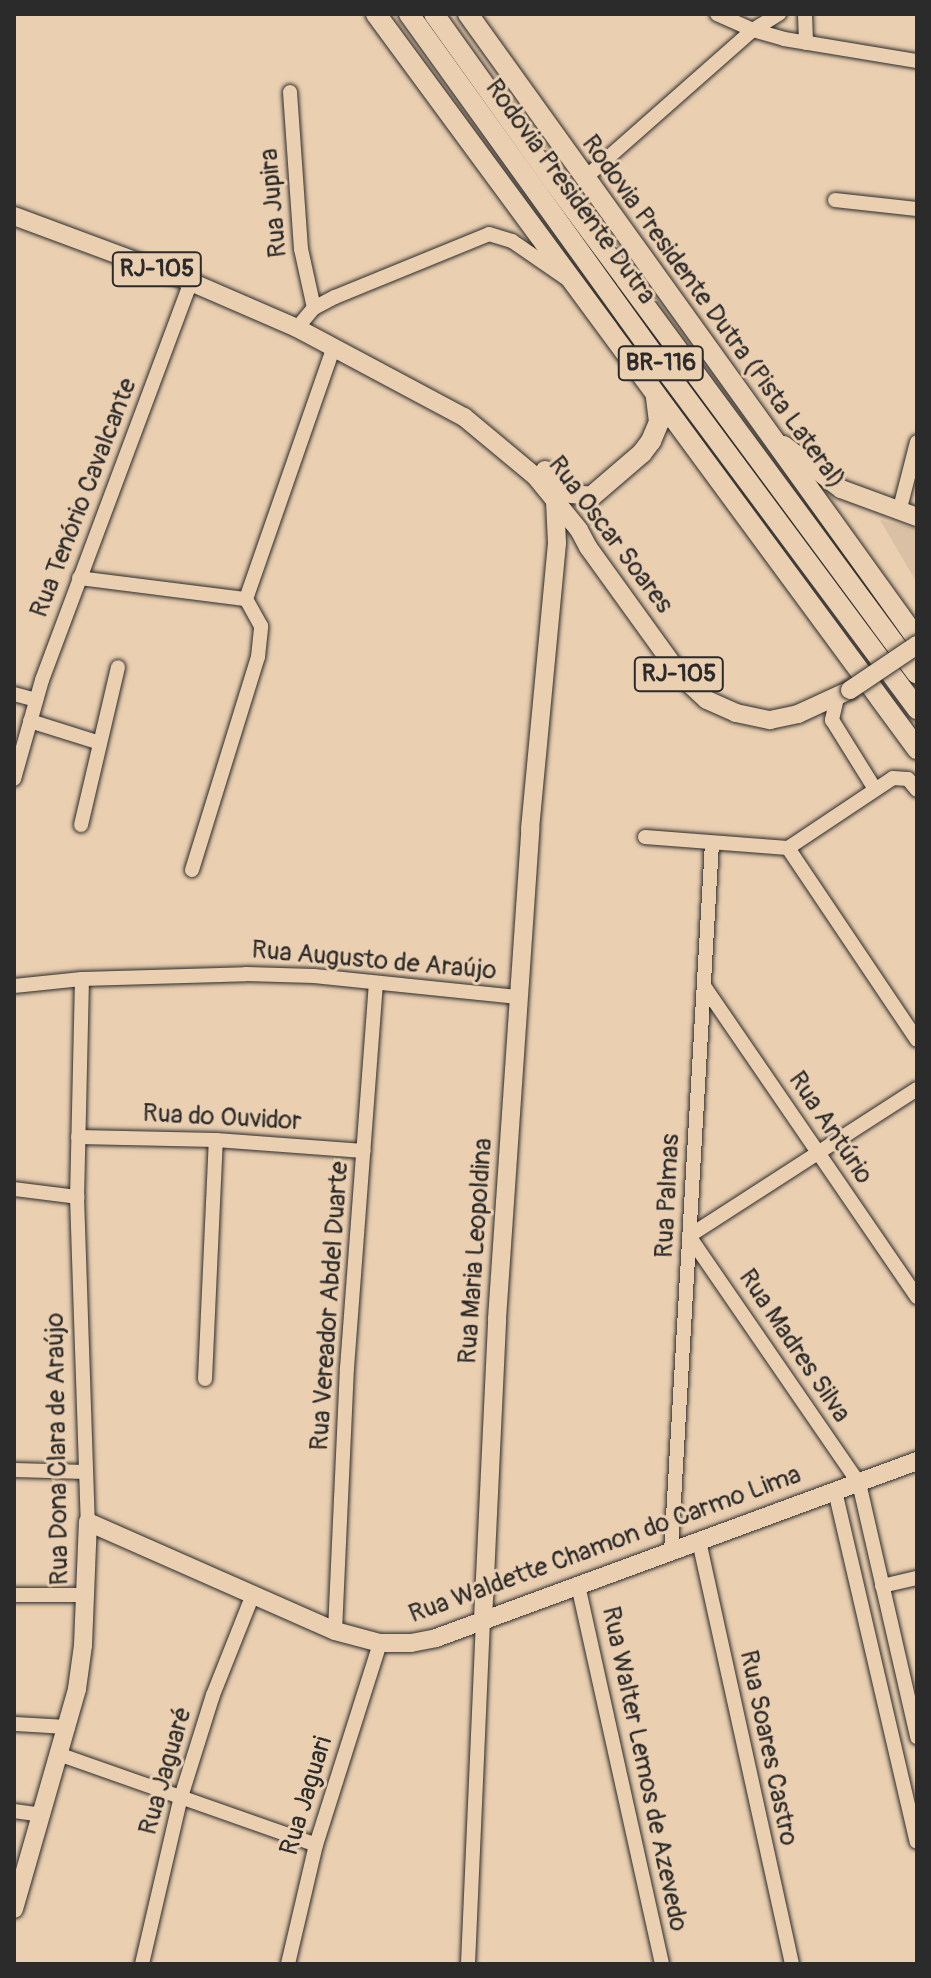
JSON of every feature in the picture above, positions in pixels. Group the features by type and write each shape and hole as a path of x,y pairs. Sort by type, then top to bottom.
{"highway":[{"name":"BR-116","path":"376,14 917,749"},
{"name":"Rodovia Presidente Dutra","path":"409,14 664,368 917,709"},
{"name":"Rodovia Presidente Dutra","path":"434,14 917,674"},
{"name":"Rodovia Presidente Dutra (Pista Lateral)","path":"468,14 917,642"},
{"path":"592,496 634,461 651,441 659,422 656,396"}],"main road":[{"name":"RJ-105","path":"14,216 191,282 297,328"},
{"name":"Rua Oscar Soares","path":"297,328 464,417 488,425 516,442 566,491 592,496"},
{"name":"Rua Oscar Soares","path":"464,417 526,467 555,501 579,530 681,676 700,695 736,713 770,720 798,714 843,694 917,642"},
{"path":"757,419 828,481 908,514"},
{"path":"557,543 567,534 579,530 581,514 592,496"},
{"name":"Rua Maria Leopoldina","path":"483,1620 491,1420 518,997 557,543 555,501"},
{"name":"Rua Waldette Chamon do Carmo Lima","path":"88,1522 252,1597 335,1631 380,1643 436,1638 917,1461"},
{"name":"Rua Dona Clara de Araújo","path":"14,1909 68,1727 83,1645 88,1522"}],"street":[{"path":"717,14 753,30 806,43 917,61"},
{"path":"585,178 753,30 779,14"},
{"path":"805,14 806,43"},
{"name":"Rua Jupira","path":"290,92 301,249 314,308"},
{"path":"835,200 917,209"},
{"path":"297,328 314,308 489,234 512,241 576,286"},
{"name":"Rua Tenório Cavalcante","path":"14,779 36,700 79,578 191,282"},
{"path":"192,870 261,643 261,626 246,599 334,347"},
{"path":"908,514 917,442"},
{"path":"79,578 246,599"},
{"path":"81,825 118,667"},
{"path":"14,694 36,700"},
{"path":"843,694 832,720 875,789"},
{"path":"30,721 100,743"},
{"path":"645,837 788,848 899,776 908,779 917,790"},
{"name":"Rua Palmas","path":"671,1552 712,844"},
{"path":"788,848 917,1040"},
{"name":"Rua Augusto de Araújo","path":"14,986 82,979 246,974 314,976 518,997"},
{"name":"Rua Dona Clara de Araújo","path":"82,979 77,1197 88,1522"},
{"name":"Rua Vereador Abdel Duarte","path":"335,1631 347,1368 376,984"},
{"name":"Rua Antúrio","path":"704,986 917,1297"},
{"path":"689,1236 917,1089"},
{"name":"Rua do Ouvidor","path":"78,1137 216,1140 364,1151"},
{"path":"205,1379 216,1140"},
{"path":"14,1189 77,1197"},
{"name":"Rua Madres Silva","path":"689,1236 859,1483"},
{"path":"14,1470 86,1472"},
{"path":"859,1483 882,1586 912,1688 917,1737"},
{"path":"835,1491 917,1842"},
{"name":"Rua Soares Castro","path":"699,1541 792,1964"},
{"path":"882,1586 917,1578"},
{"name":"Rua Walter Lemos de Azevedo","path":"578,1585 662,1964"},
{"path":"14,1595 85,1595"},
{"name":"Rua Jaguaré","path":"142,1964 181,1797 213,1695 252,1597"},
{"name":"Rua Maria Leopoldina","path":"468,1964 483,1620"},
{"name":"Rua Jaguari","path":"288,1964 316,1845 380,1643"},
{"path":"14,1724 68,1727"},
{"path":"61,1755 316,1845"},
{"path":"14,1811 43,1815"}],"shaded area":[{"path":"880,520 917,529 917,583"}]}
